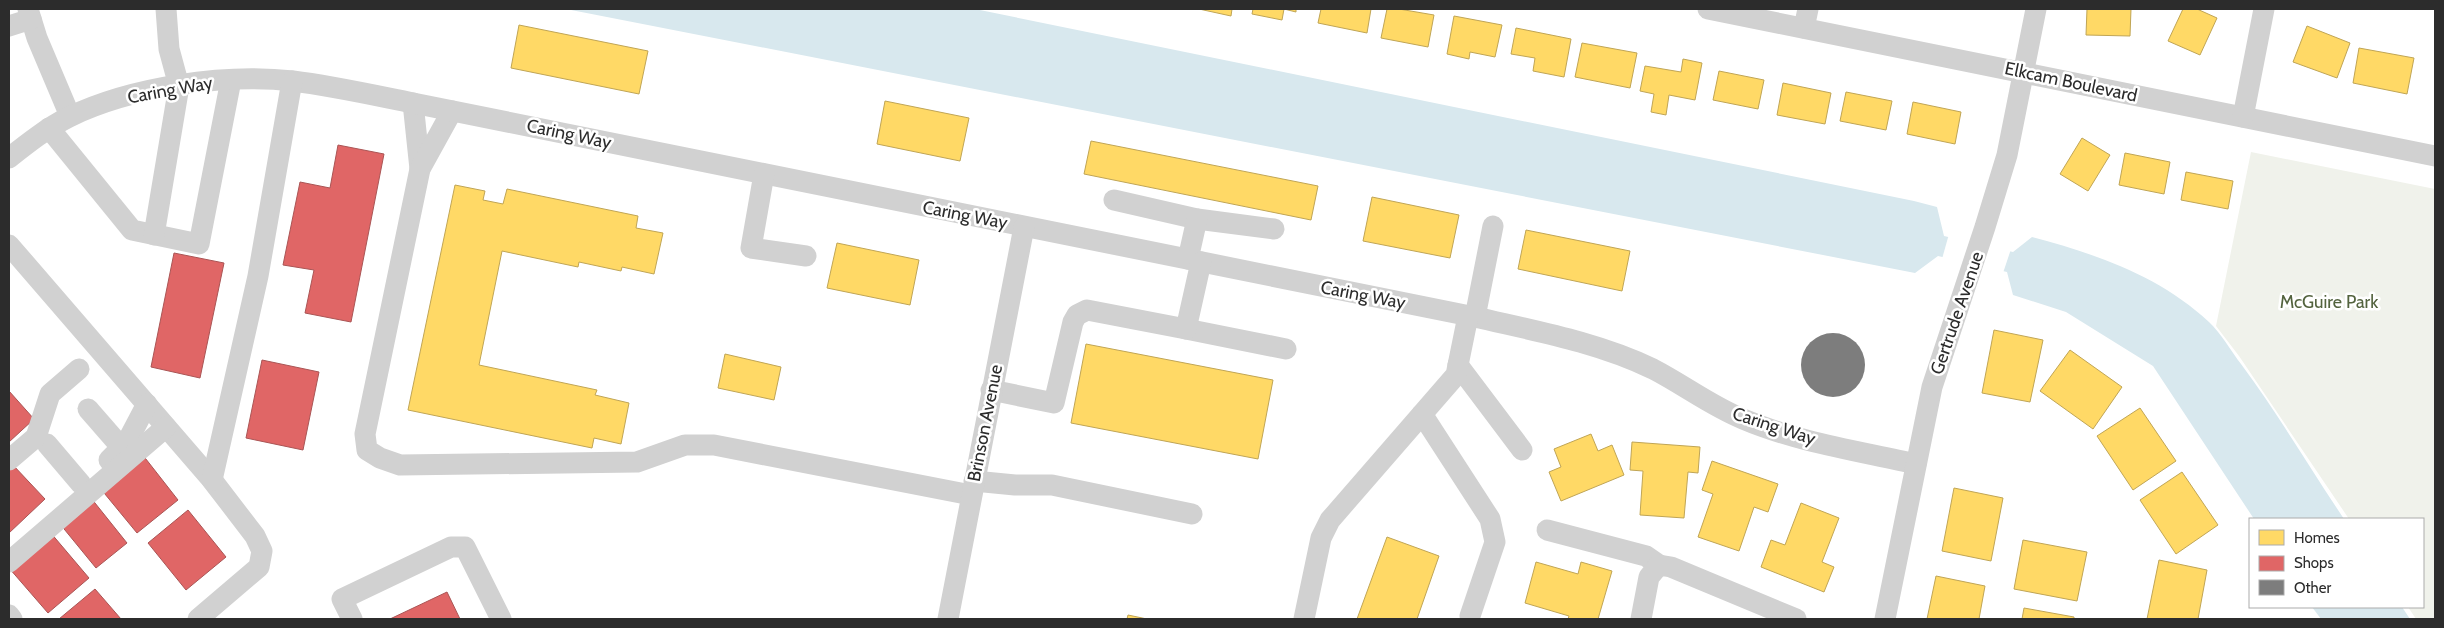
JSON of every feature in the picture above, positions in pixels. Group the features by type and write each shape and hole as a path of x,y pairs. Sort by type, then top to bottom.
{"street":[{"path":"154,235 179,86 169,50 166,9"},
{"name":"Elkcam Boulevard","path":"1708,9 1806,18 2023,72 2435,156"},
{"name":"Gertrude Avenue","path":"1885,619 1916,464 1940,358 1968,281 2007,155 2036,9"},
{"path":"2243,117 2264,9"},
{"path":"9,26 30,14 70,116"},
{"path":"49,128 132,230 199,244 231,80"},
{"name":"Caring Way","path":"9,158 49,128 70,116 115,100 179,86 231,80 292,81 413,102 1471,316 1572,339 1608,351 1654,370 1695,395 1743,419 1782,433 1916,464"},
{"path":"212,480 258,276 292,81"},
{"path":"413,102 420,169"},
{"path":"452,110 420,169 365,434 367,450 380,458 400,465 637,462 685,445 714,445 973,488 1052,485 1192,514"},
{"path":"764,174 751,248 806,256"},
{"path":"1114,200 1197,218 1274,229"},
{"path":"1186,329 1197,218"},
{"path":"1304,619 1321,538 1330,520 1456,375 1492,226"},
{"name":"Brinson Avenue","path":"948,619 1024,227"},
{"path":"9,245 212,480 255,536 262,551 259,567 198,619"},
{"path":"992,390 1054,403 1072,322 1077,315 1087,310 1286,350"},
{"path":"1458,365 1522,450"},
{"path":"9,460 36,437 50,394 79,369"},
{"path":"9,544 122,448 136,427 147,404"},
{"path":"88,409 122,448"},
{"path":"1422,414 1490,520 1495,542 1470,616"},
{"path":"9,562 166,427"},
{"path":"47,444 81,484"},
{"path":"1547,530 1646,556 1659,565 1671,567 1796,619"},
{"path":"352,619 342,599 451,547 465,547 501,619"},
{"path":"1641,619 1649,577 1659,565"},
{"path":"9,615 12,619"}],"green space":[{"name":"McGuire Park","path":"2251,152 2435,189 2435,619 2416,619 2409,608 2424,608 2424,518 2348,518 2239,356 2216,326"}],"shaded area":[{"path":"566,9 975,9 1937,207 1944,236 2013,252 2032,237 2080,251 2126,269 2148,279 2190,306 2209,322 2222,337 2268,402 2343,518 2253,518 2153,366 2066,312 2013,295 2007,272 1938,256 1915,273"},
{"path":"2313,608 2403,608 2410,619 2321,619"}],"pier":[{"path":"1949,234 2011,249 2003,273 1942,259"}],"building: Homes":[{"path":"1199,9 1232,9 1231,16"},
{"path":"1253,9 1284,9 1282,20 1252,14"},
{"path":"1284,9 1296,9 1296,12"},
{"path":"1321,9 1371,9 1367,33 1318,23"},
{"path":"1387,9 1399,9 1434,15 1428,47 1381,38"},
{"path":"2087,9 2131,9 2130,36 2086,35"},
{"path":"2183,9 2197,9 2217,18 2200,55 2168,41"},
{"path":"1454,16 1502,25 1495,57 1470,52 1469,59 1447,54"},
{"path":"519,25 648,51 639,94 511,68"},
{"path":"2307,26 2350,43 2337,78 2293,62"},
{"path":"1516,28 1571,39 1564,77 1533,71 1535,58 1511,54"},
{"path":"1582,43 1637,53 1630,88 1575,77"},
{"path":"2359,48 2414,58 2407,94 2353,83"},
{"path":"1683,59 1702,63 1695,100 1669,95 1666,115 1651,112 1654,94 1640,91 1645,66 1681,72"},
{"path":"1719,71 1764,80 1758,109 1713,100"},
{"path":"1783,83 1831,93 1825,124 1777,115"},
{"path":"1846,92 1892,101 1886,130 1840,121"},
{"path":"885,101 969,118 960,161 877,144"},
{"path":"1913,102 1961,112 1955,144 1907,134"},
{"path":"2082,138 2110,155 2088,191 2060,174"},
{"path":"1091,141 1318,186 1311,220 1084,174"},
{"path":"2125,153 2170,162 2164,194 2119,185"},
{"path":"2186,172 2233,181 2228,209 2181,200"},
{"path":"455,185 485,191 483,200 503,204 507,189 638,216 636,228 663,233 654,274 622,267 621,271 579,262 578,267 502,251 479,365 597,390 595,395 629,403 621,444 594,438 592,448 408,410"},
{"path":"1372,197 1459,215 1450,258 1363,241"},
{"path":"1526,230 1630,251 1622,291 1518,269"},
{"path":"837,243 919,260 910,305 827,288"},
{"path":"1994,330 2043,340 2030,402 1982,393"},
{"path":"1086,344 1273,380 1258,459 1071,423"},
{"path":"2070,350 2122,387 2093,429 2040,391"},
{"path":"725,354 781,367 774,400 718,388"},
{"path":"2140,408 2176,461 2133,490 2097,436"},
{"path":"1591,434 1598,451 1612,445 1624,475 1561,501 1549,472 1561,467 1554,449"},
{"path":"1632,442 1700,447 1698,473 1688,472 1684,518 1640,515 1643,471 1630,470"},
{"path":"1712,461 1778,484 1768,512 1754,507 1739,551 1698,537 1713,494 1702,490"},
{"path":"2182,472 2218,525 2176,554 2140,500"},
{"path":"1954,488 2003,498 1991,561 1942,551"},
{"path":"1801,503 1839,518 1822,562 1834,567 1824,592 1761,567 1771,540 1785,545"},
{"path":"1387,537 1439,556 1417,619 1357,619"},
{"path":"2023,540 2087,552 2077,601 2014,589"},
{"path":"2159,560 2207,570 2198,619 2147,619"},
{"path":"1536,562 1578,574 1581,562 1612,571 1598,619 1568,619 1569,616 1525,603"},
{"path":"1936,576 1985,586 1979,619 1927,619"},
{"path":"2024,608 2074,617 2074,619 2022,619"},
{"path":"1128,615 1147,619 1127,619"}],"building: Shops":[{"path":"338,145 384,154 351,322 305,313 314,270 283,265 300,182 330,188"},
{"path":"174,253 224,263 200,378 151,367"},
{"path":"262,360 319,372 303,450 246,438"},
{"path":"9,391 34,419 9,442"},
{"path":"142,454 178,500 137,533 100,488"},
{"path":"13,465 45,499 9,533 9,470"},
{"path":"91,498 127,543 96,568 60,524"},
{"path":"188,510 226,557 186,590 148,543"},
{"path":"50,532 89,578 48,613 9,568"},
{"path":"95,589 121,619 59,619"},
{"path":"447,592 460,619 390,619"}],"building: Other":[{"path":"1833,333 1851,339 1859,347 1865,365 1859,383 1851,391 1833,397 1815,391 1807,383 1801,365 1807,347 1815,339"}]}
